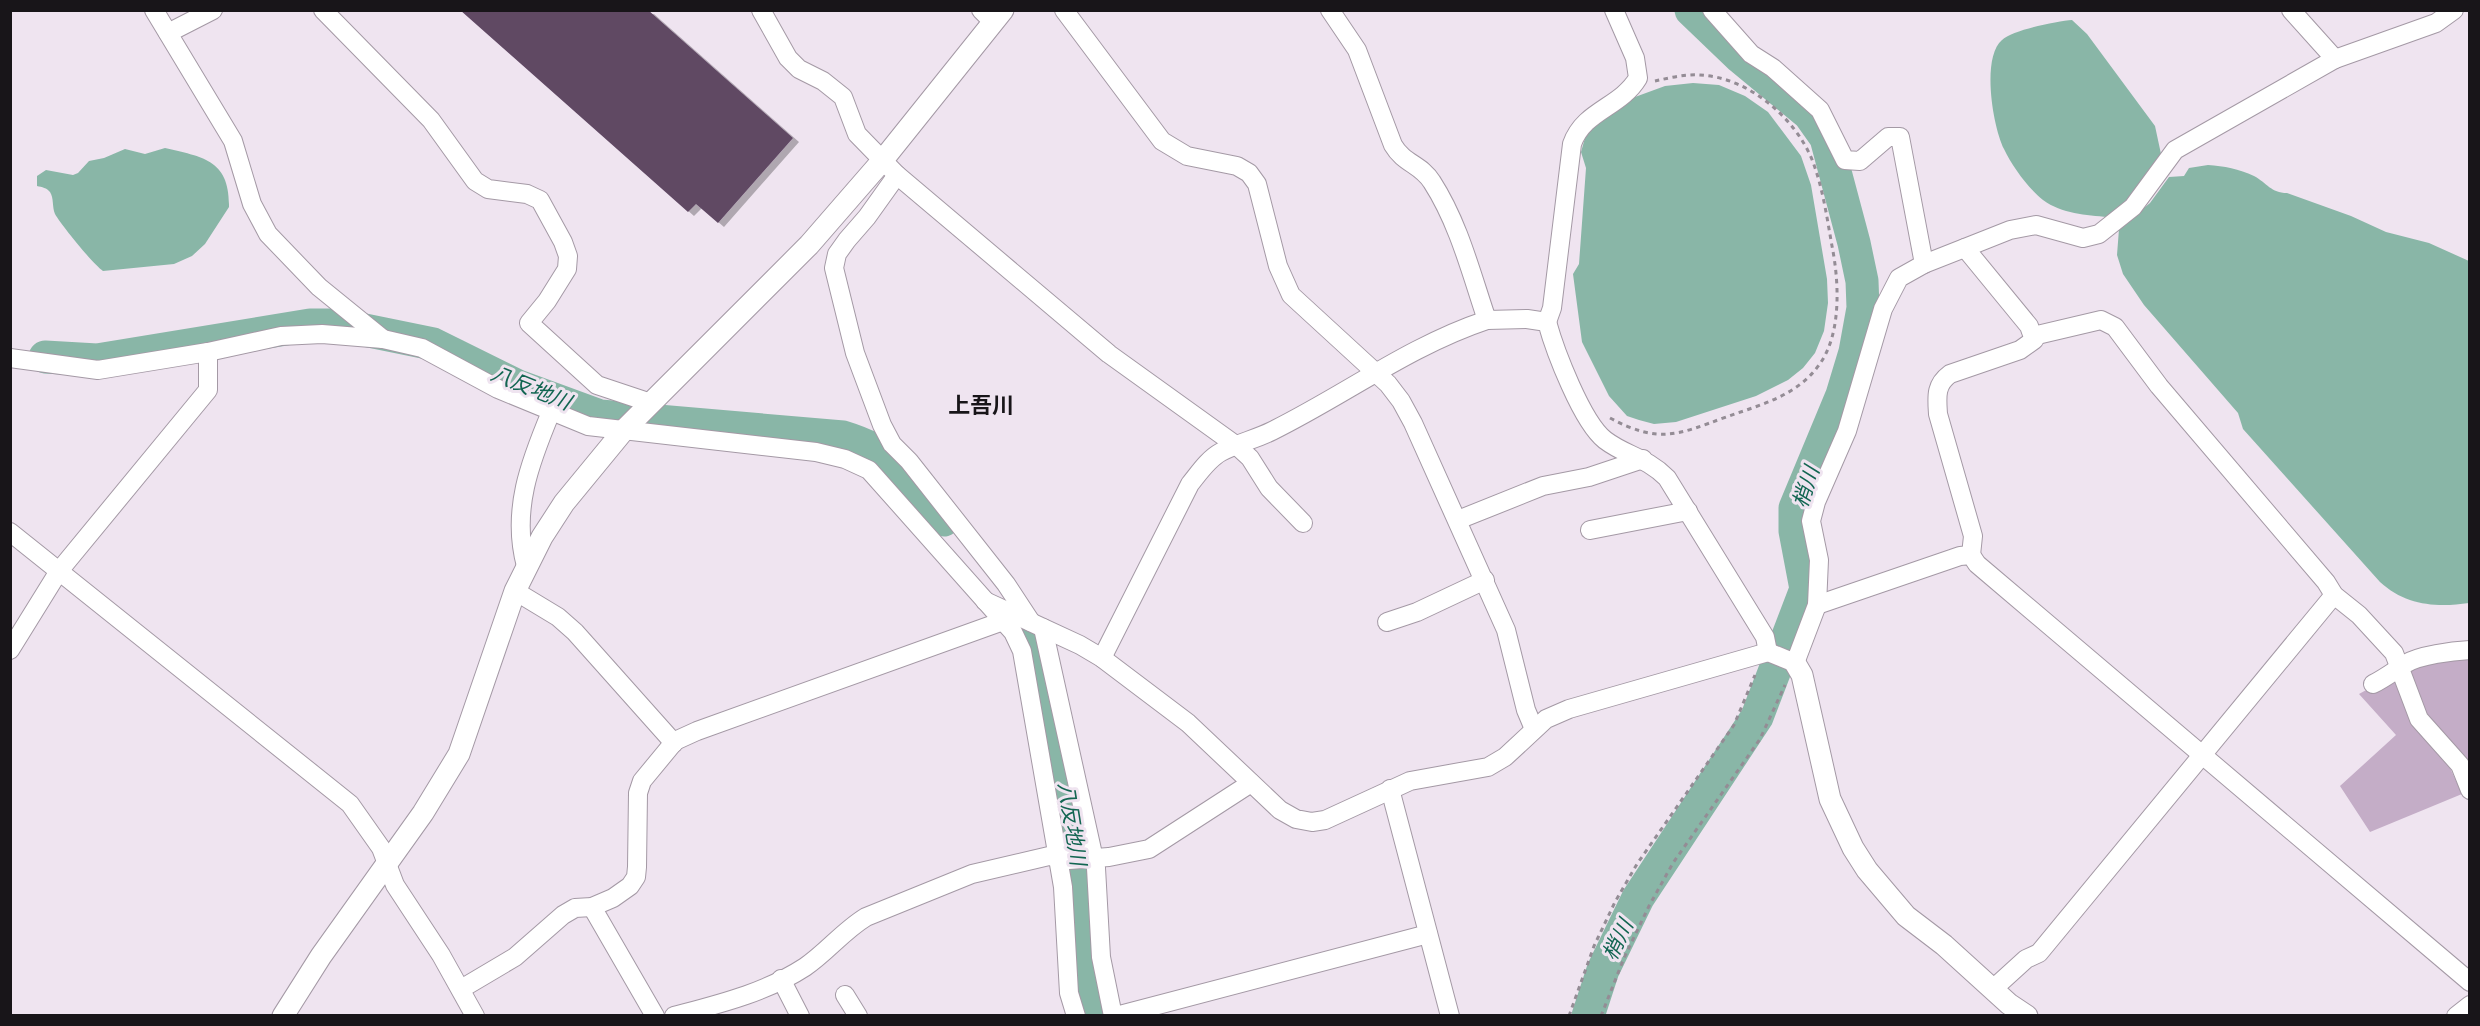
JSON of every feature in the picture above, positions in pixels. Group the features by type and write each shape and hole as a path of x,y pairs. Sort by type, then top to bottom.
{"street":[{"path":"154,10 233,141 252,204 268,234 319,287 384,339"},
{"path":"168,33 213,10"},
{"path":"323,10 431,120 475,181 488,189 527,194 540,200 563,242 568,256 567,269 547,301 529,323 597,385 651,404"},
{"path":"761,10 788,58 799,69 823,81 843,97 857,134 890,168 1109,354 1237,446 1250,459 1269,488 1303,523"},
{"path":"1064,10 1162,141 1186,156 1226,162 1250,173 1257,184 1278,266 1291,295 1375,372 1401,401 1458,520 1506,630 1526,710 1534,729"},
{"path":"1329,10 1357,50 1400,157 1422,169 1432,181 1453,222 1487,320"},
{"path":"1614,10 1638,68 1635,82 1623,98 1585,122 1576,131 1572,144 1552,308 1547,321 1567,376 1595,430 1606,441 1654,465 1667,478 1765,637 1768,652"},
{"path":"1712,10 1751,54 1773,68 1820,110 1845,160 1860,161 1888,137 1900,137 1924,264"},
{"path":"2291,10 2335,59"},
{"path":"1792,661 1817,605 1819,560 1811,521 1816,502 1847,430 1890,292 1899,278 1924,264 2010,230 2036,225 2083,238 2099,234 2133,207 2175,150 2335,59 2436,23 2452,15 2454,10"},
{"path":"992,14 890,168 867,218 837,254 834,268 855,353 892,444 909,461 1037,626 1094,857 1101,957 1114,1016 1428,934"},
{"path":"283,1016 321,956 423,813 459,754 515,591 526,566 564,503 624,430 809,245 890,168"},
{"path":"1965,248 2029,326 2033,336 2030,345 2020,350 1950,374 1941,381 1937,393 1938,414 1973,536 1971,555 1977,564 2469,982"},
{"path":"1102,658 1190,484 1211,459 1272,432 1375,372 1463,328 1487,320 1504,318 1547,321"},
{"path":"2033,336 2101,320 2115,327 2159,386 2318,573 2334,595 2366,623 2394,653 2411,702 2420,719 2460,765 2469,790"},
{"path":"10,358 98,370 208,352 281,336 322,334 384,339 422,348 498,389 588,426 816,452 868,470 1013,632 1022,651 1063,887 1070,993 1076,1016"},
{"path":"10,650 59,572 208,390 208,352"},
{"path":"526,566 521,546 522,499 537,447 551,412"},
{"path":"1458,520 1543,486 1589,477 1643,459"},
{"path":"1590,530 1688,511"},
{"path":"10,532 350,804 381,848 395,885 476,1016"},
{"path":"1817,605 1960,556 1971,555"},
{"path":"1387,622 1418,612 1485,580"},
{"path":"515,591 558,617 575,632 674,743"},
{"path":"1993,989 2026,959 2039,953 2334,595"},
{"path":"985,602 1102,658 1188,723 1280,810 1296,819 1312,822 1339,814 1390,789 1426,777 1488,767 1505,757 1546,719 1569,709 1768,652 1792,661 1802,675 1830,799 1853,848 1885,893 1906,916 2021,1014"},
{"path":"461,989 515,957 563,915 575,908 592,907 613,898 630,885 636,877 638,793 642,781 674,743 697,731 1003,621"},
{"path":"2373,684 2406,663 2450,651 2469,650"},
{"path":"674,1016 750,994 804,967 852,925 866,917 972,874 1049,856 1109,858 1149,849 1251,783"},
{"path":"1390,789 1450,1016"},
{"path":"592,907 655,1016"},
{"path":"781,979 800,1016"},
{"path":"845,995 858,1016"},
{"path":"2456,1016 2469,1005"}],"path":[{"path":"1610,418 1636,432 1658,436 1687,431 1777,399 1802,384 1821,363 1832,334 1836,301 1836,268 1823,195 1812,160 1795,130 1768,102 1736,83 1700,75 1635,82"},
{"path":"1569,1016 1594,946 1615,902 1637,864 1734,725 1757,668 1768,652"},
{"path":"1601,1016 1624,958 1673,863 1760,740 1792,661"}],"shaded area":[{"path":"2072,20 2087,34 2155,126 2161,154 2137,191 2108,217 2066,211 2050,205 2037,195 2007,156 1993,110 1992,62 2002,40 2007,36 2046,24"},
{"path":"1693,83 1719,85 1745,96 1768,112 1801,156 1811,185 1827,279 1828,303 1824,331 1815,353 1803,368 1788,380 1756,396 1676,422 1654,424 1627,416 1609,396 1582,342 1573,274 1579,264 1586,168 1581,152 1587,131 1635,97 1665,86"},
{"path":"165,148 202,158 219,170 225,179 229,207 205,244 192,256 174,264 103,271 85,253 59,220 54,211 51,194 46,189 37,186 37,176 46,170 73,175 89,161 104,158 125,149 145,154"},
{"path":"2208,165 2243,171 2282,193 2351,216 2386,232 2429,243 2469,261 2469,603 2433,605 2422,603 2400,596 2380,582 2243,429 2238,413 2144,305 2123,274 2117,255 2119,229 2150,203 2169,177 2184,176 2189,168"},
{"path":"2469,654 2469,759 2450,768 2462,794 2370,832 2340,786 2396,735 2359,694 2410,666"}],"building":[{"path":"460,10 648,10 793,138 718,223 696,204 688,212"}],"waterway":[{"name":"梢川","path":"1588,1016 1603,970 1638,898 1757,717 1806,589 1795,531 1795,508 1842,395 1855,352 1863,308 1862,281 1854,243 1826,138 1809,114 1740,57 1691,10"},
{"name":"八反地川","path":"45,357 97,360 310,325 340,325 433,344 518,386 600,416 843,437 861,443 890,459 912,480 944,520"},
{"name":"八反地川","path":"1032,634 1057,730 1077,827 1084,890 1090,997 1095,1016"}],"district":[{"name":"上吾川","path":"981,405"}]}
